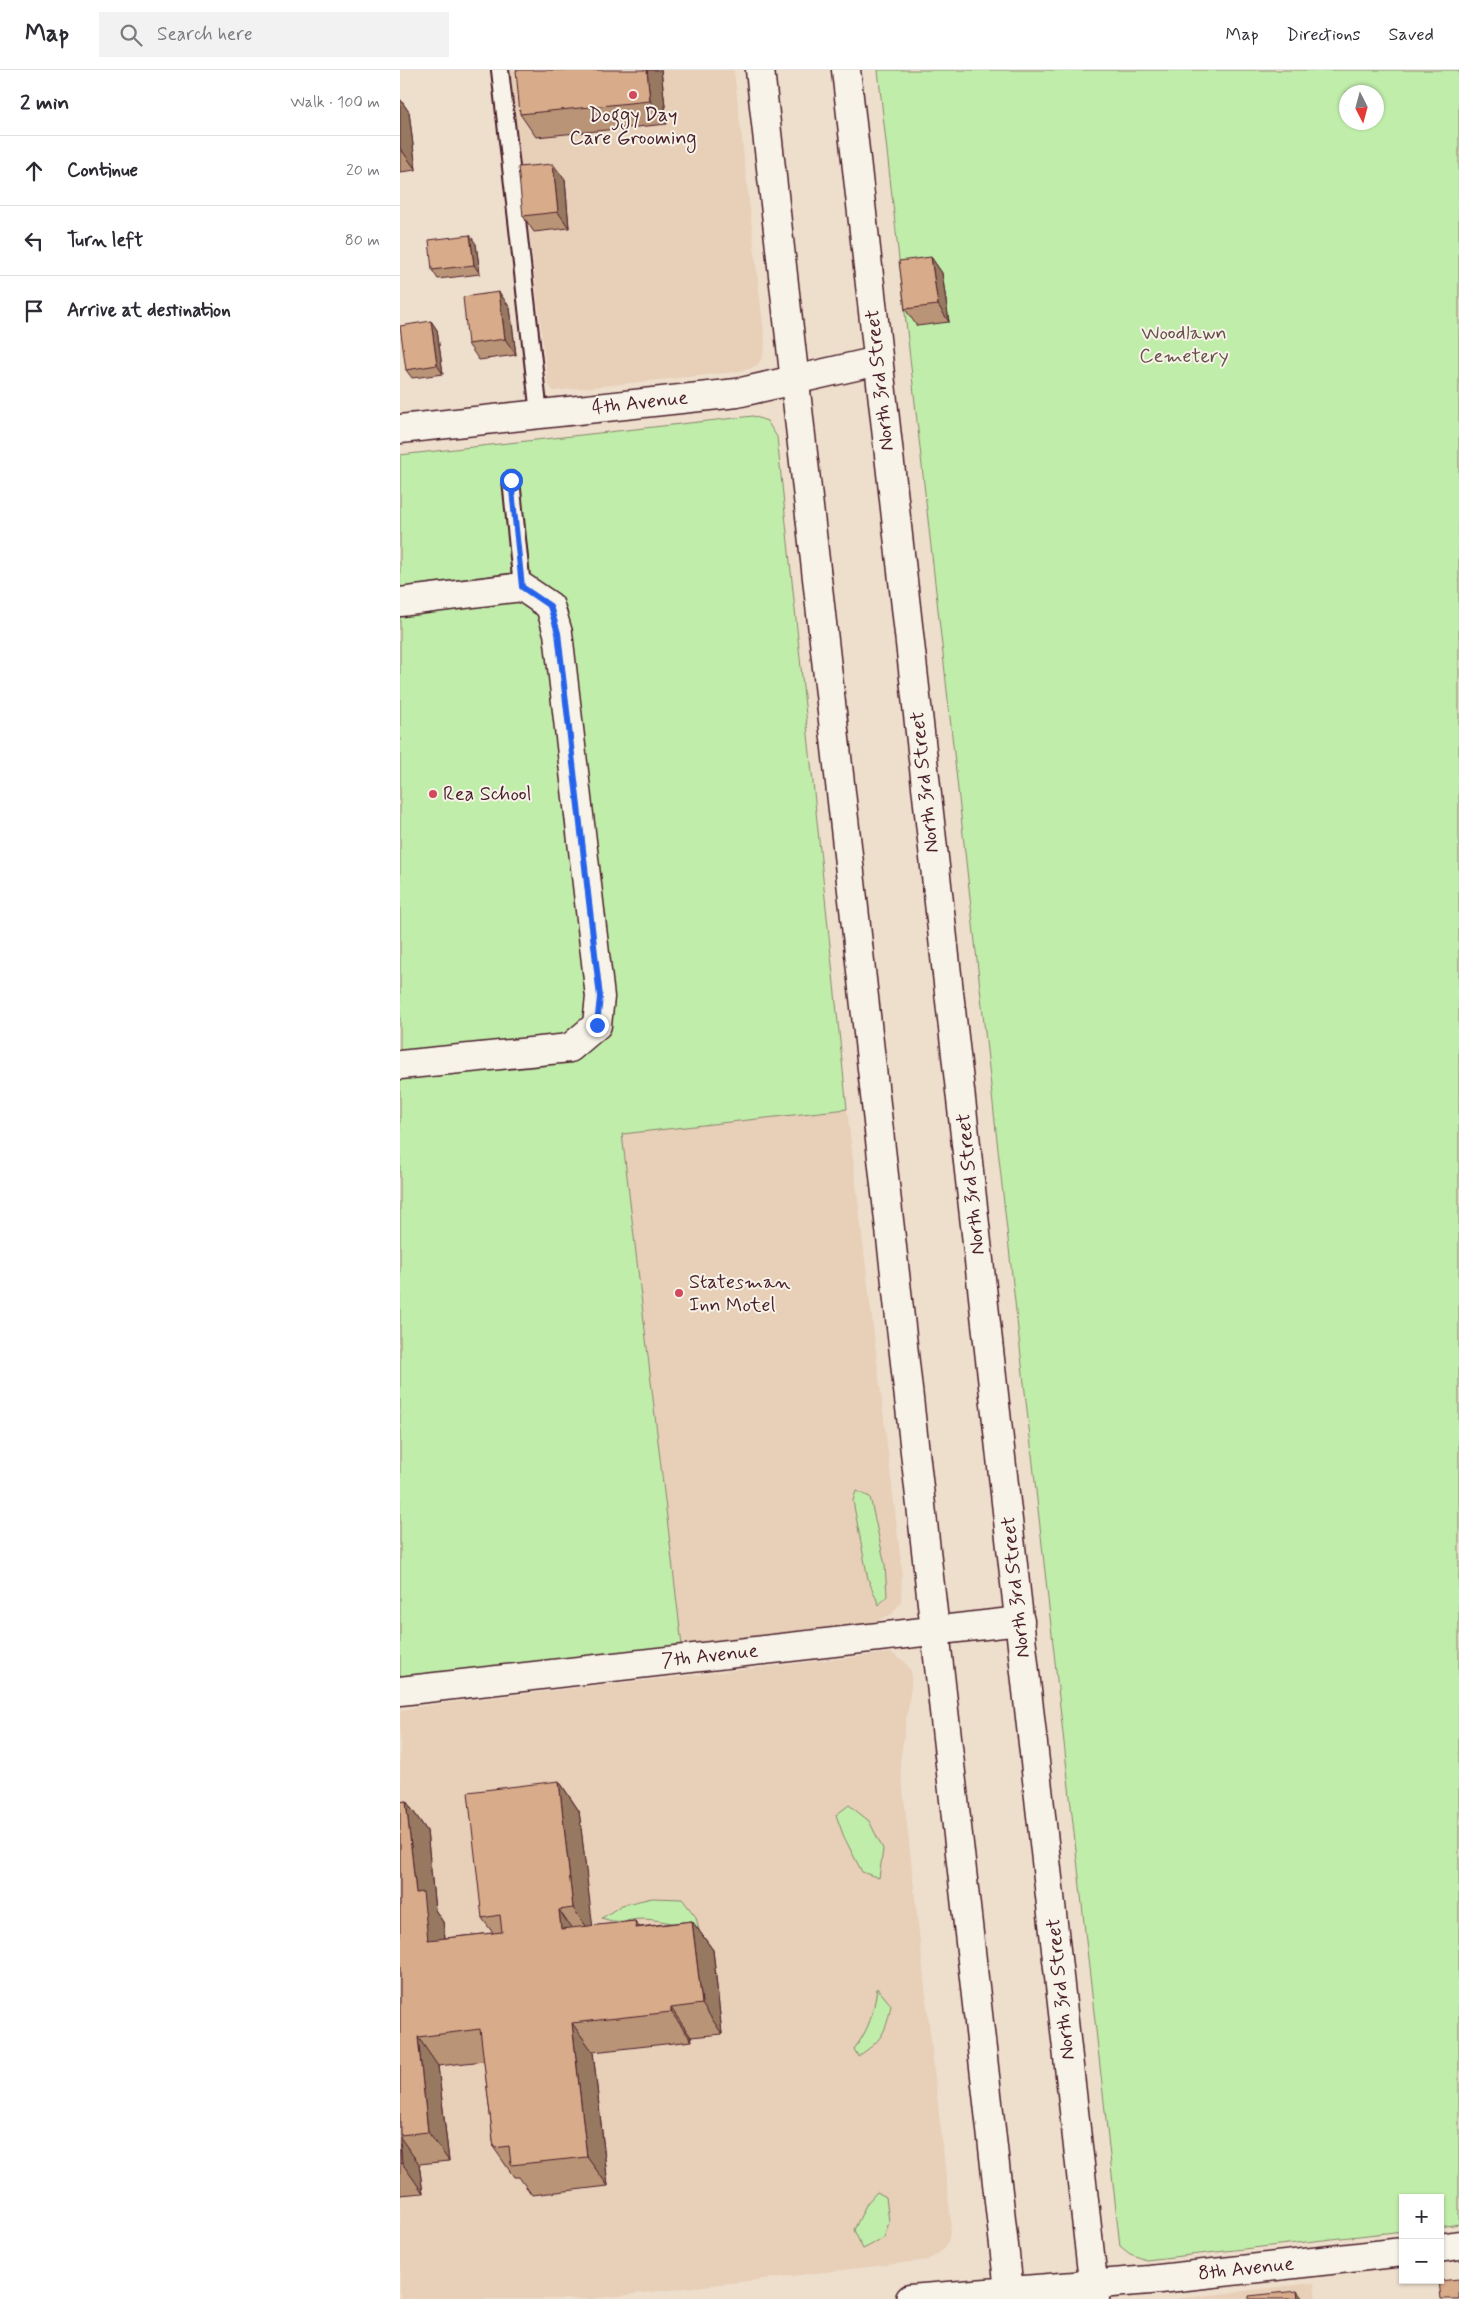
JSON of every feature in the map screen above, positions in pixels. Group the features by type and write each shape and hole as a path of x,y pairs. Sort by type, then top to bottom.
{"main road":[{"path":"760,70 1010,2295"},
{"name":"North 3rd Street","path":"846,70 1095,2292"},
{"name":"4th Avenue","path":"400,429 737,393 878,361"},
{"path":"400,602 522,587 550,606 558,633 600,997 597,1025 570,1048 400,1065"},
{"name":"7th Avenue","path":"400,1691 1020,1621"},
{"path":"1444,2248 1459,2246"},
{"name":"8th Avenue","path":"910,2299 1095,2292 1160,2279 1399,2252"}],"lane":[{"path":"500,70 539,414"},
{"path":"511,480 522,587"}],"shaded area":[{"path":"509,70 734,70 765,343 763,357 757,365 735,372 553,391 548,384"},
{"path":"847,1109 902,1571 901,1602 892,1614 867,1625 682,1646 622,1134"},
{"path":"891,1653 905,1662 911,1671 911,1687 900,1762 951,2222 949,2239 944,2249 928,2260 591,2299 400,2299 400,1710 436,1704"},
{"path":"1314,2283 1316,2299 1175,2299"}],"green space":[{"name":"Woodlawn Cemetery","path":"878,70 1459,70 1459,2224 1444,2226 1444,2194 1399,2194 1399,2231 1146,2260 1130,2254 1120,2246"},
{"path":"753,416 767,421 777,437 847,1109 622,1134 682,1646 400,1676 400,455"},
{"path":"856,1491 870,1497 885,1565 887,1596 879,1605 868,1579 853,1501"},
{"path":"849,1805 869,1821 883,1849 879,1878 862,1872 844,1837 836,1815"},
{"path":"652,1898 682,1899 696,1917 699,1930 672,1923 644,1919 619,1921 602,1918 622,1905"},
{"path":"877,1988 891,2005 887,2022 882,2035 873,2046 858,2056 854,2049 870,2020"},
{"path":"877,2192 886,2197 889,2222 884,2238 863,2249 854,2230 867,2203"}],"building":[{"path":"516,70 647,70 650,101 520,114"},
{"path":"553,164 558,212 523,216 518,167"},
{"path":"470,235 474,265 432,270 429,240"},
{"path":"931,257 938,305 905,309 899,261"},
{"path":"499,292 505,339 468,344 463,297"},
{"path":"431,321 437,365 406,370 400,326"},
{"path":"559,1781 573,1908 559,1910 561,1929 635,1921 636,1928 692,1921 702,2004 671,2008 671,2012 572,2023 587,2157 511,2165 509,2146 494,2148 480,2029 418,2037 428,2132 400,2135 400,1802 406,1801 416,1893 423,1892 428,1940 502,1932 500,1915 482,1918 468,1792"},
{"path":"400,2144 402,2163 400,2164"},
{"path":"1459,2279 1459,2299 1441,2299 1439,2284 1444,2284 1444,2280"},
{"path":"1297,2291 1298,2299 1249,2299 1249,2296"}],"place":[{"name":"Doggy Day Care Grooming","path":"633,95"},
{"name":"Rea School","path":"433,794"},
{"name":"Statesman Inn Motel","path":"679,1293"}],"route":[{"path":"511,480 522,587 550,606 558,633 600,997 597,1025"}]}
